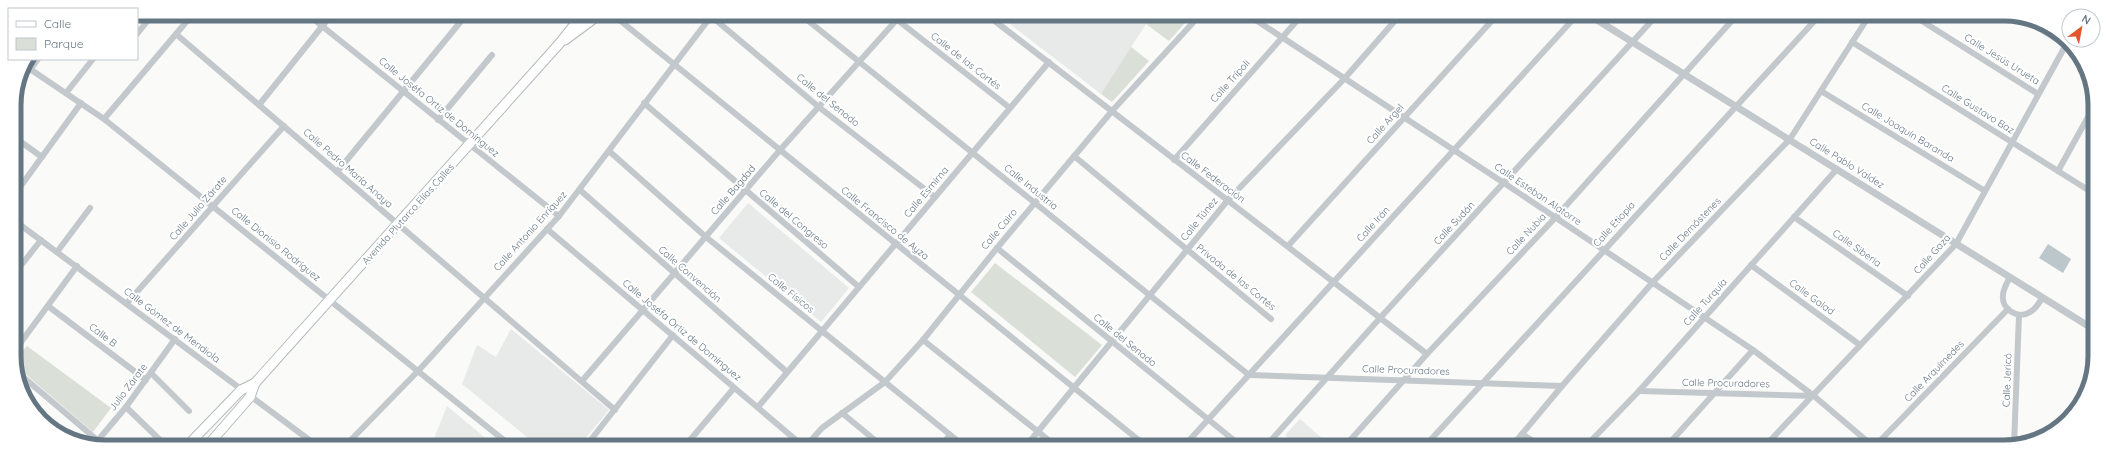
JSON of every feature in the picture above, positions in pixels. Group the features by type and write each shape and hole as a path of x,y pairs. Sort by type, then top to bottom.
{"main road":[{"name":"Avenida Plutarco Elías Calles","path":"193,440 241,390 255,383 399,224 559,44 577,21"},
{"name":"Avenida Plutarco Elías Calles","path":"559,44 590,21"},
{"name":"Avenida Plutarco Elías Calles","path":"212,440 250,397 255,383"}],"street":[{"path":"138,33 147,21"},
{"path":"104,119 187,21"},
{"name":"Calle Joséfa Ortiz de Domínguez","path":"315,21 559,216"},
{"path":"259,105 326,21"},
{"path":"337,172 461,21"},
{"name":"Calle Francisco de Ayza","path":"621,21 1139,440"},
{"name":"Calle Antonio Enríquez","path":"351,440 418,370 559,216 706,21"},
{"name":"Calle del Senado","path":"718,21 820,108 935,197"},
{"name":"Calle Industria","path":"809,21 1249,375"},
{"name":"Calle Bagdad","path":"582,381 780,150 820,108 896,21"},
{"name":"Calle de las Cortés","path":"904,21 1010,108"},
{"name":"Calle Federación","path":"995,21 1427,354"},
{"name":"Calle Cairo","path":"811,440 822,428 885,382 923,340 1034,203 1112,111 1194,21"},
{"name":"Calle Esteban Alatorre","path":"1257,21 1504,183 1753,350 1814,396 1866,440"},
{"name":"Calle Trípoli","path":"1174,160 1297,21"},
{"name":"Calle Túnez","path":"1031,440 1228,200 1344,78 1395,21"},
{"name":"Calle Argel","path":"1288,246 1492,21"},
{"name":"Calle Irán","path":"1189,440 1572,21"},
{"name":"Calle Pablo Valdez","path":"1598,21 1683,75 1790,139 2042,298 2088,325"},
{"name":"Calle Sudán","path":"1271,440 1380,318 1652,21"},
{"name":"Calle Nubia","path":"1350,440 1427,354 1555,218 1732,21"},
{"name":"Calle Etiopía","path":"1431,440 1814,21"},
{"name":"Calle Demóstenes","path":"1517,440 1653,282 1790,139 1866,21"},
{"name":"Calle Jesús Urueta","path":"1922,21 2038,94"},
{"name":"Calle Pedro María Anaya","path":"176,34 615,410"},
{"name":"Calle Gustavo Baz","path":"1852,42 2088,190"},
{"name":"Calle Gaza","path":"1771,440 1956,244 2064,48"},
{"path":"438,120 492,55"},
{"path":"30,70 37,60"},
{"path":"66,93 92,60"},
{"name":"Calle Esmirna","path":"758,407 1049,62"},
{"name":"Calle Dionisio Rodríguez","path":"30,70 104,119 504,440"},
{"name":"Calle Joaquín Baranda","path":"1821,91 1985,191"},
{"path":"21,186 81,103"},
{"name":"Calle del Congreso","path":"644,103 859,287"},
{"path":"2058,171 2088,117"},
{"name":"Calle Julio Zárate","path":"128,304 284,126"},
{"path":"21,142 42,157"},
{"name":"Calle Físicos","path":"608,152 706,237 956,440"},
{"path":"1074,156 1187,250"},
{"name":"Calle Turquía","path":"1592,440 1639,391 1837,169"},
{"name":"Calle Convención","path":"580,190 787,372"},
{"path":"57,252 90,208"},
{"name":"Calle Siberia","path":"1794,217 1908,296"},
{"name":"Calle Gómez de Mendiola","path":"21,225 308,440"},
{"name":"Calle Joséfa Ortiz de Domínguez","path":"547,229 796,440"},
{"path":"21,265 41,240"},
{"name":"Calle del Senado","path":"997,248 1233,440"},
{"name":"Privada de las Cortés","path":"1187,250 1271,319"},
{"name":"Calle Galad","path":"1751,265 1860,345"},
{"path":"21,342 77,266"},
{"path":"2010,277 2002,299 2008,309 2019,315 2031,312 2042,298"},
{"name":"Calle B","path":"48,306 146,380"},
{"name":"Calle Arquímedes","path":"1881,440 2008,309"},
{"name":"Calle Jericó","path":"2014,439 2019,315"},
{"path":"591,440 673,335"},
{"name":"Julio Zárate","path":"101,440 151,374 174,339"},
{"path":"923,340 1049,440"},
{"path":"1671,440 1753,350"},
{"path":"151,374 189,411"},
{"name":"Calle Procuradores","path":"1249,375 1405,379 1562,386"},
{"path":"24,378 92,439"},
{"path":"690,440 734,388"},
{"name":"Calle Procuradores","path":"1639,391 1814,396"},
{"path":"126,408 160,440"},
{"path":"842,413 875,440"},
{"path":"1522,434 1532,440"},
{"path":"945,440 950,435"}],"shaded area":[{"path":"1006,21 1148,21 1101,94"},
{"path":"748,203 849,288 821,322 719,238"},
{"path":"2048,244 2071,259 2063,273 2039,258"},
{"path":"511,329 609,410 584,440 531,440 462,384 477,345 496,357"},
{"path":"447,406 488,440 433,440"},
{"path":"1300,419 1324,440 1290,440 1285,435"}],"green space":[{"path":"1148,21 1187,21 1169,41 1146,24"},
{"path":"1131,47 1149,61 1112,102 1101,94"},
{"path":"995,263 1102,345 1075,377 971,292"},
{"path":"27,346 111,408 93,432 23,372 21,353"}]}
